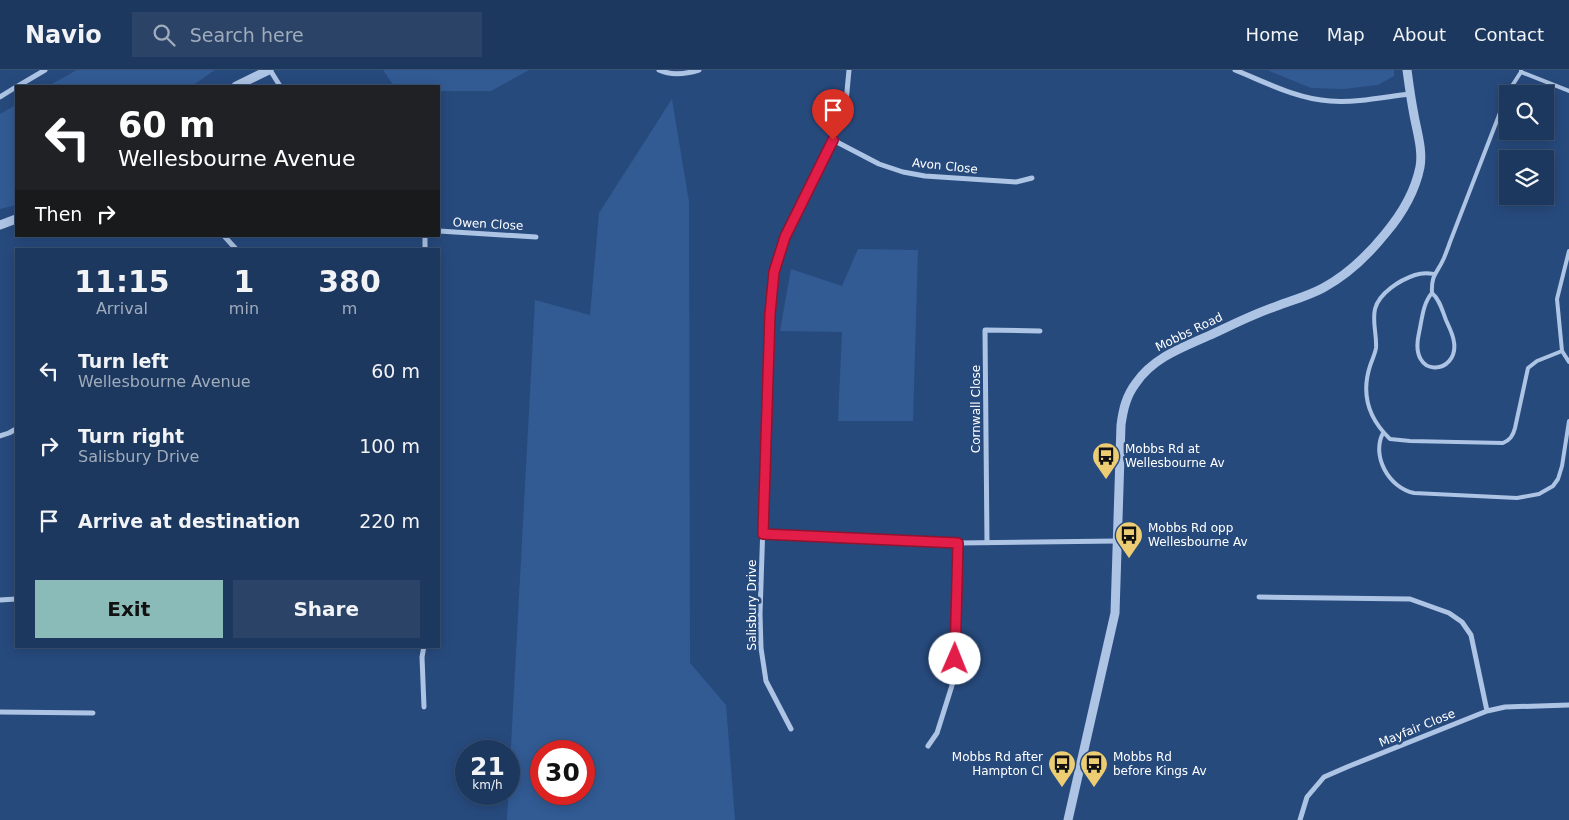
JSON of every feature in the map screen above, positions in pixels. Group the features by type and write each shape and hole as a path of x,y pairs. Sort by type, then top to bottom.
{"street":[{"path":"20,85 45,70"},
{"path":"238,85 270,70 279,85"},
{"path":"659,70 666,73 681,74 700,70"},
{"name":"Salisbury Drive","path":"791,729 766,681 761,648 760,614 770,314 774,272 785,237 833,140 846,102 849,70"},
{"path":"1235,70 1298,95 1329,101 1354,101 1410,94"},
{"name":"Mobbs Road","path":"1068,820 1113,626 1116,602 1121,425 1126,402 1136,383 1159,359 1178,349 1322,288 1350,270 1392,226 1406,206 1414,188 1420,166 1420,146 1407,70"},
{"path":"0,97 15,88"},
{"name":"Avon Close","path":"833,140 879,164 903,172 925,176 1016,182 1032,178"},
{"path":"0,225 15,219"},
{"name":"Owen Close","path":"440,231 536,236"},
{"path":"225,237 235,248"},
{"name":"Cornwall Close","path":"987,543 985,330 1040,331"},
{"path":"0,436 15,429"},
{"path":"763,534 958,543 1117,541"},
{"path":"928,746 937,733 954,679 958,543"},
{"path":"1259,597 1410,599 1449,613 1462,622 1471,635 1487,711"},
{"path":"0,600 15,599"},
{"path":"424,648 422,657 424,707"},
{"name":"Mayfair Close","path":"1300,820 1307,797 1324,777 1487,711 1504,706 1569,705"},
{"path":"0,712 93,713"}],"lane":[{"path":"1432,293 1437,298 1452,334 1455,349 1451,360 1446,364 1432,367 1424,365 1419,355 1418,337 1427,299 1432,293 1434,274 1443,260 1508,92 1521,71 1569,91"},
{"path":"1569,251 1557,298 1562,351 1569,362"},
{"path":"1434,274 1415,275 1391,289 1378,302 1375,310 1376,350 1370,367 1366,396 1370,413 1382,433 1390,439 1399,441 1503,444 1513,436 1528,368 1537,361 1562,351"},
{"path":"1382,433 1378,446 1384,470 1389,478 1404,491 1518,498 1539,494 1553,486 1558,479 1562,466 1569,421"}],"shaded area":[{"path":"77,70 215,70 193,85 50,85"},
{"path":"383,70 529,70 491,91 440,91 440,85 393,85"},
{"path":"1267,70 1394,70 1394,76 1378,85 1344,89 1311,88"},
{"path":"672,99 689,202 690,663 726,705 735,820 507,820 508,805 520,805 520,740 511,740 535,300 590,315 599,213"},
{"path":"15,106 15,205 0,209 0,114"},
{"path":"858,249 918,250 913,421 838,421 842,332 780,331 791,269 842,286"}],"place":[{"name":"Mobbs Rd at Wellesbourne Av","path":"1106,480"},
{"name":"Mobbs Rd opp Wellesbourne Av","path":"1129,559"},
{"name":"Mobbs Rd after Hampton Cl","path":"1062,788"},
{"name":"Mobbs Rd before Kings Av","path":"1094,788"}],"route":[{"path":"833,140 785,237 774,272 770,314 763,534 958,543 955,659"}]}
